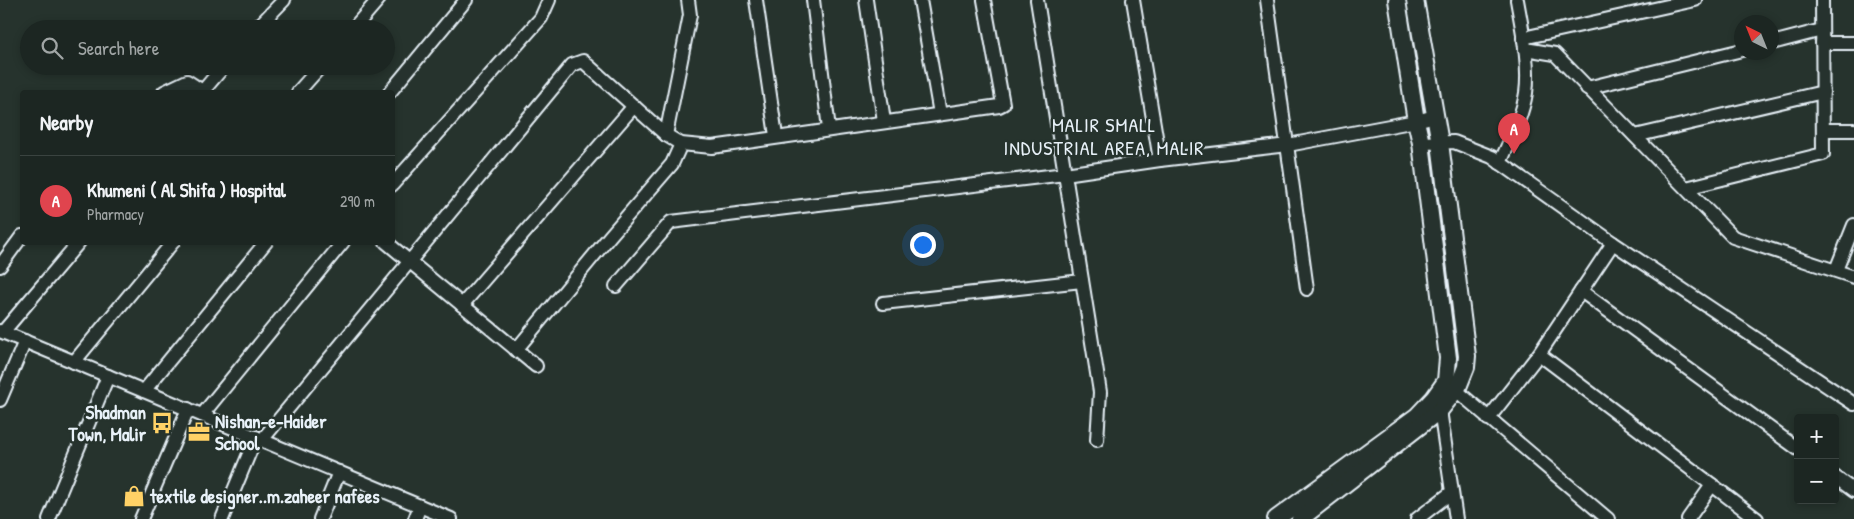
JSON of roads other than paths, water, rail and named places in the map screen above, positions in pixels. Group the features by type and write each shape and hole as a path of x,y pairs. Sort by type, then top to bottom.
{"main road":[{"path":"1300,519 1440,410 1451,386 1421,143 1397,0"},
{"path":"1276,519 1417,416 1463,377 1467,356 1440,142 1415,0"}],"street":[{"path":"265,20 284,0"},
{"path":"361,20 378,0"},
{"path":"392,90 466,0"},
{"path":"395,182 541,18 548,0"},
{"path":"666,135 690,14 688,0"},
{"path":"756,0 776,136"},
{"path":"813,0 829,129"},
{"path":"866,0 884,121"},
{"path":"920,0 940,114"},
{"path":"222,519 259,439 410,262 572,65 583,61 666,135 681,144 712,146 999,106 1003,104 984,0"},
{"path":"1037,0 1100,392 1097,440"},
{"path":"1133,0 1160,160"},
{"path":"1267,0 1307,289"},
{"path":"1500,163 1519,122 1526,92 1524,43 1517,0"},
{"path":"1524,43 1695,0"},
{"path":"1686,188 1823,154 1822,0"},
{"path":"1779,42 1822,37 1854,43"},
{"path":"1524,43 1555,54 1733,237 1854,276"},
{"path":"1587,88 1734,52"},
{"path":"205,90 217,75"},
{"path":"300,90 313,75"},
{"path":"168,90 187,81 200,90"},
{"path":"1635,136 1823,92"},
{"path":"462,306 634,106"},
{"path":"616,286 671,222 1288,145 1435,116"},
{"path":"1824,130 1854,130"},
{"path":"1421,143 1454,142 1492,157 1613,243 1854,404"},
{"path":"516,350 672,164 681,144"},
{"path":"1836,270 1854,225"},
{"path":"0,266 20,239"},
{"path":"1488,419 1539,354 1613,243"},
{"path":"76,245 2,332 451,519"},
{"path":"74,362 171,245"},
{"path":"144,391 264,245"},
{"path":"202,415 340,245"},
{"path":"390,245 536,366"},
{"path":"883,303 1082,281"},
{"path":"1581,291 1794,447"},
{"path":"0,400 25,341"},
{"path":"1539,354 1757,519"},
{"path":"49,519 108,376"},
{"path":"1451,386 1608,519"},
{"path":"141,519 188,409"},
{"path":"1440,410 1456,519"},
{"path":"320,519 340,472"},
{"path":"1839,480 1854,491"},
{"path":"1688,519 1712,485"},
{"path":"1417,519 1452,492"},
{"path":"415,519 420,506"}],"place":[{"name":"Khumeni ( Al Shifa ) Hospital","path":"1514,154"},
{"name":"Shadman Town, Malir","path":"162,423"},
{"name":"Nishan-e-Haider School","path":"199,432"},
{"name":"textile designer..m.zaheer nafees","path":"134,496"}],"district":[{"name":"MALIR SMALL INDUSTRIAL AREA, MALIR","path":"1104,136"}]}
